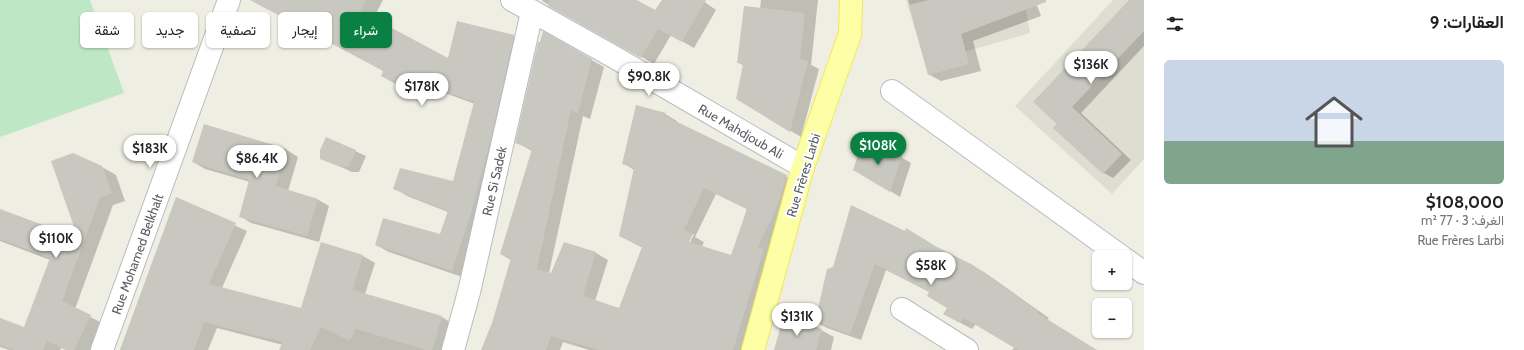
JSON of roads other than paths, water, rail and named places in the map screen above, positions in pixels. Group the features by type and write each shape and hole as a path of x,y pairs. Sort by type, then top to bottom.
{"main road":[{"name":"Rue Frères Larbi","path":"753,350 803,167 850,34 851,0"}],"street":[{"path":"212,0 217,12"},
{"name":"Rue Mohamed Belkhalt","path":"225,12 229,0"},
{"name":"Rue Mahdjoub Ali","path":"512,0 614,57 803,167"},
{"name":"Rue Si Sadek","path":"453,350 470,292 532,12"},
{"name":"Rue Mohamed Belkhalt","path":"102,350 212,48"},
{"path":"892,91 1112,250"},
{"path":"1132,264 1144,273"},
{"path":"902,309 967,350"}]}
